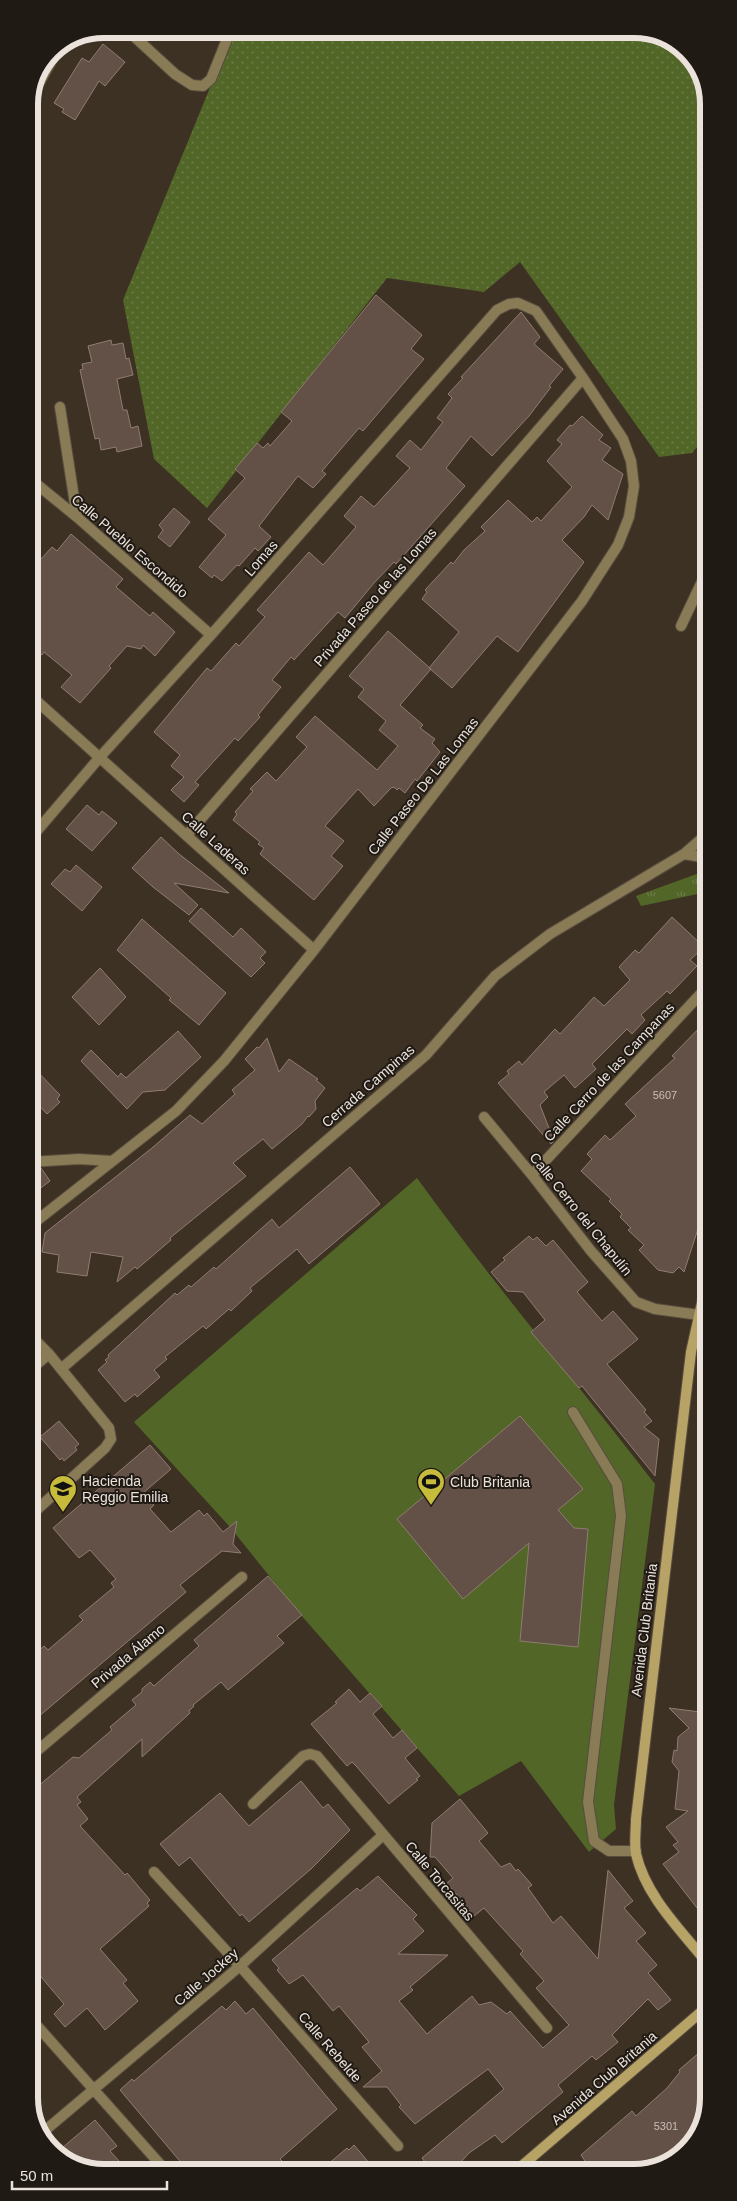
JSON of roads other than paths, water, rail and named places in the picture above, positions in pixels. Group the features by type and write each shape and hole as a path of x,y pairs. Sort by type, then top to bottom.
{"main road":[{"name":"Avenida Club Britania","path":"700,1324 691,1352 637,1809 636,1851 642,1875 664,1909 700,1954"},
{"name":"Avenida Club Britania","path":"524,2164 700,2013"}],"street":[{"path":"136,38 174,74 192,85 203,86 211,78 227,38"},
{"name":"Calle Paseo De Las Lomas","path":"38,1220 176,1111 210,1075 314,950 582,601 618,545 629,518 634,486 631,461 623,439 536,311 518,303"},
{"name":"Lomas","path":"38,830 100,757 211,635 497,310 509,304 518,303"},
{"name":"Privada Paseo de las Lomas","path":"187,835 583,378"},
{"path":"60,407 77,517"},
{"name":"Calle Pueblo Escondido","path":"38,485 77,517 211,635"},
{"path":"681,626 700,586"},
{"name":"Calle Laderas","path":"38,702 314,950"},
{"name":"Cerrada Campinas","path":"61,1369 426,1055 495,976 550,934 684,854 700,840"},
{"path":"684,854 700,857"},
{"name":"Calle Cerro de las Campanas","path":"532,1174 700,995"},
{"name":"Calle Cerro del Chapulín","path":"484,1117 532,1174 591,1251 636,1302 655,1308 700,1315"},
{"path":"38,1162 79,1159 112,1161"},
{"path":"38,1343 109,1428 111,1439 105,1448 38,1508"},
{"path":"38,1363 49,1354"},
{"path":"573,1412 617,1484 621,1516 588,1802 594,1841 609,1851 636,1851"},
{"name":"Privada Álamo","path":"38,1750 242,1576"},
{"name":"Calle Torcasitas","path":"253,1804 303,1756 310,1754 317,1756 547,2028"},
{"name":"Calle Jockey","path":"46,2129 240,1966 383,1835"},
{"name":"Calle Rebelde","path":"154,1872 240,1966 398,2146"},
{"path":"38,2027 159,2163"}],"place":[{"name":"Club Britania","path":"431,1506"},
{"name":"Hacienda Reggio Emilia","path":"63,1513"}]}
